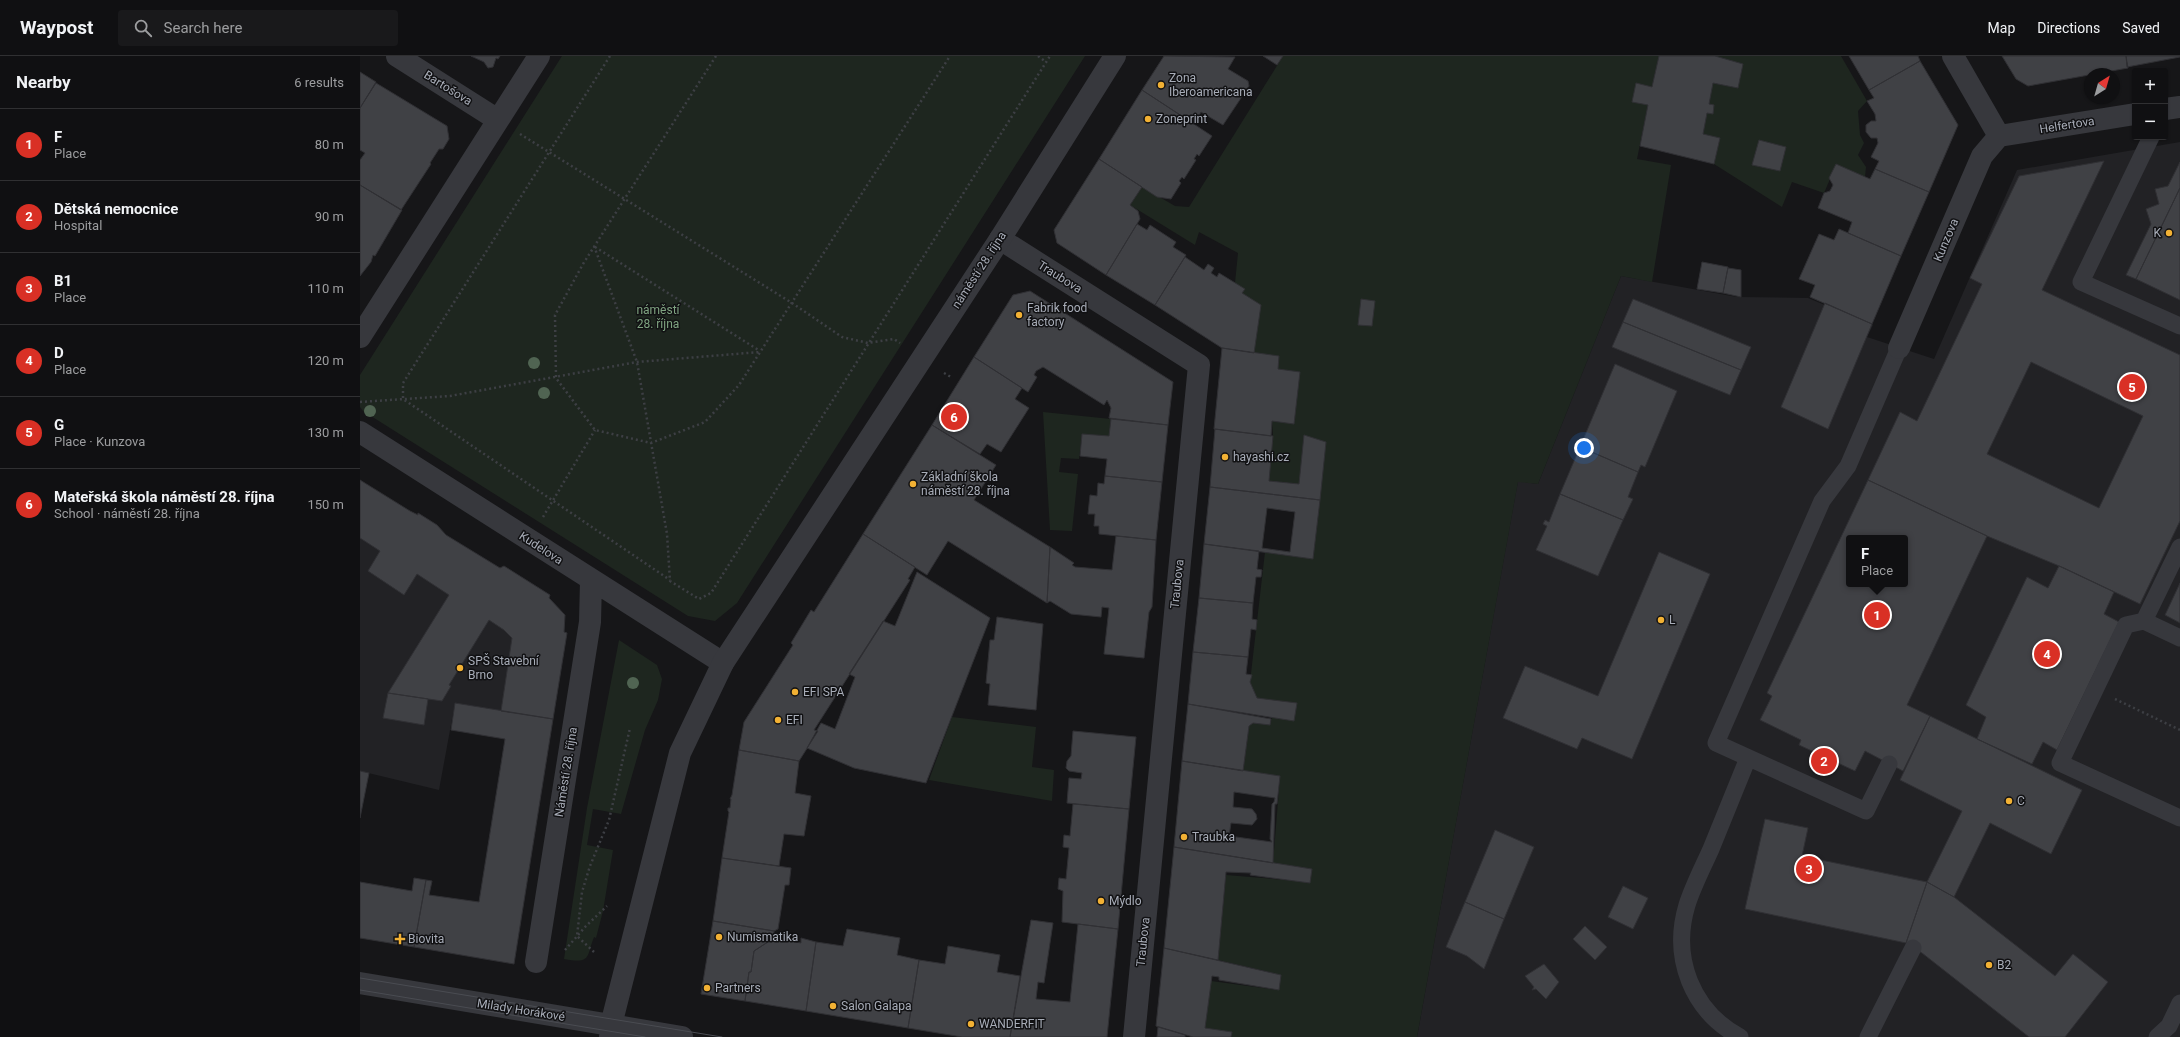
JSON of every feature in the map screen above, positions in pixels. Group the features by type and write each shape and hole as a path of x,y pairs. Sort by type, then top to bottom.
{"street":[{"name":"Bartošova","path":"398,56 498,120"},
{"path":"360,337 539,56"},
{"name":"náměstí 28. října","path":"722,663 1000,239 1115,56"},
{"path":"1953,56 1999,136"},
{"path":"2168,109 2180,107"},
{"name":"Helfertova","path":"1999,136 2132,114"},
{"name":"Kunzova","path":"1899,348 1982,156 1999,136"},
{"name":"Traubova","path":"1000,239 1198,365 1134,1037"},
{"name":"Kudelova","path":"360,432 722,663"},
{"name":"Náměstí 28. října","path":"536,962 590,622 592,581"},
{"path":"608,1033 680,753 722,663"},
{"name":"Milady Horákové","path":"360,984 608,1033 682,1037"}],"lane":[{"path":"2150,140 2081,282 2180,326"},
{"path":"1889,764 1866,811 1716,743 1822,501 1848,466 1899,348"},
{"path":"2144,621 2180,547"},
{"path":"2180,638 2144,621 2126,625 2060,763 2180,818"},
{"path":"1740,1037 1726,1029 1707,1012 1694,992 1685,966 1682,939 1687,905 1748,758"},
{"path":"1868,1037 1913,948"},
{"path":"2157,1037 2169,1026 2180,1003"}],"path":[{"path":"403,399 403,384 610,56"},
{"path":"716,56 594,246 555,315 556,378 594,430 651,443 705,422 739,385 950,56"},
{"path":"1038,56 1046,62"},
{"path":"403,399 670,581 699,599 711,593 1050,56"},
{"path":"498,120 792,303 842,337 868,343 894,339 902,345"},
{"path":"594,246 760,352"},
{"path":"594,246 637,362 666,534 670,581"},
{"path":"360,402 450,396 556,378 637,362 760,352"},
{"path":"942,371 951,378"},
{"path":"529,540 594,430"},
{"path":"2095,690 2180,730"},
{"path":"577,936 582,892 590,866 609,820 630,728"},
{"path":"563,953 577,936 607,906"},
{"path":"577,936 594,952"}],"shaded area":[{"path":"2180,142 2180,1037 1417,1037 1518,481 1538,484 1621,276 1737,297 1808,298 1873,325 1867,337 1934,359 2017,170"},
{"name":"SPŠ Stavební Brno","path":"360,480 416,516 418,513 437,525 435,528 501,570 504,566 550,595 549,598 565,615 564,632 567,633 553,719 455,703 439,790 360,771"}],"green space":[{"name":"náměstí 28. října","path":"562,56 1085,56 737,603 715,621 688,616 363,411 360,407 360,375"},
{"path":"1283,56 1659,56 1652,87 1633,102 1648,105 1637,159 1671,165 1652,282 1621,276 1538,484 1518,482 1417,1037 1232,1037 1232,1032 1205,1028 1211,981 1278,990 1281,975 1218,960 1226,875 1310,882 1312,869 1273,863 1280,777 1243,771 1249,726 1253,723 1270,725 1272,717 1297,703 1257,698 1250,682 1265,552 1313,558 1326,442 1304,436 1299,484 1269,481 1273,436 1272,421 1294,424 1300,372 1278,369 1279,356 1254,353 1242,293 1244,289 1235,283 1238,253 1199,232 1195,245 1130,205 1142,187 1175,206 1189,207"},
{"path":"1713,56 1841,56 1867,101 1858,111 1860,135 1864,143 1858,155 1866,167 1865,177 1836,165 1824,193 1792,182 1782,207 1714,164 1720,138 1703,134 1707,113 1713,113 1714,106 1709,104 1713,83 1738,88 1743,64"},
{"path":"1043,412 1111,419 1109,436 1082,434 1079,459 1061,458 1059,472 1078,474 1072,531 1050,530"},
{"path":"619,640 657,665 662,679 658,700 645,730 621,814 593,809 587,845 613,850 603,911 596,938 594,937 588,954 584,960 564,959 587,808"},
{"path":"952,717 1036,727 1032,767 1054,770 1052,801 929,780"}],"building":[{"path":"471,56 500,56 498,59 496,58 493,67 488,68 484,62"},
{"path":"1164,56 1235,57 1228,69 1248,81 1249,86 1223,125 1201,112 1194,124 1142,90"},
{"path":"1263,56 1283,56 1277,65"},
{"path":"1659,56 1715,56 1743,64 1738,88 1713,83 1709,104 1714,105 1713,114 1707,113 1703,134 1720,138 1714,164 1640,146 1648,105 1632,102 1636,83 1652,87"},
{"path":"1849,56 1918,56 1920,61 1869,90"},
{"path":"2002,56 2126,56 2128,68 2120,69 2120,68 2084,68 2084,76 2028,86 2016,79"},
{"path":"2126,56 2180,56 2180,57 2127,67"},
{"path":"1920,61 1958,125 1929,192 1875,169 1879,161 1871,157 1878,143 1877,138 1871,138 1866,132 1866,125 1871,121 1876,121 1875,114 1867,101 1874,98 1869,90"},
{"path":"360,72 376,82 360,108"},
{"path":"376,83 447,126 449,139 443,149 439,149 401,210 360,185 360,160 365,153 360,150 360,108"},
{"path":"1142,90 1212,136 1199,156 1197,154 1194,159 1196,160 1184,179 1182,177 1179,181 1181,183 1171,199 1157,197 1099,159"},
{"path":"1759,140 1786,147 1780,171 1752,165"},
{"path":"1099,159 1142,187 1130,205 1138,211 1140,219 1106,275 1057,243 1054,230"},
{"path":"2104,161 2042,290 2180,355 2180,521 2140,604 2064,568 1987,536 1868,480 1900,412 1917,421 1982,284 1970,278 2019,176","holes":["2031,362 2143,416 2099,508 1987,454"]},
{"path":"2180,162 2180,188 2136,279 2126,275 2151,224 2146,209 2159,204 2155,189 2168,186"},
{"path":"1836,164 1870,179 1875,169 1929,192 1901,256 1848,233 1852,222 1818,208 1824,193 1830,191 1833,185 1829,178"},
{"path":"360,185 402,210 375,256 373,255 371,262 360,276"},
{"name":"K","path":"2180,188 2180,300 2136,279"},
{"path":"1137,224 1147,230 1150,225 1176,242 1173,247 1186,255 1155,305 1106,275"},
{"path":"1839,229 1901,256 1872,324 1810,297 1815,285 1799,279 1819,234 1834,240"},
{"path":"1185,257 1204,270 1208,264 1214,268 1211,273 1217,277 1219,273 1245,289 1242,293 1261,305 1254,353 1222,348 1155,305"},
{"path":"1702,262 1728,267 1723,293 1697,289"},
{"path":"1728,268 1741,270 1741,297 1723,293"},
{"path":"1030,291 1173,382 1168,425 1109,418 1111,408 1107,400 1104,405 1043,367 1036,371 1034,375 1037,377 1028,392 974,357 1013,295"},
{"path":"1361,299 1375,301 1372,326 1358,325"},
{"path":"1633,299 1751,347 1741,370 1623,322"},
{"path":"1825,303 1872,324 1828,429 1781,407"},
{"path":"1623,322 1741,370 1730,395 1612,347"},
{"path":"1222,348 1279,356 1278,369 1300,372 1294,424 1272,421 1271,436 1214,429"},
{"path":"974,357 1022,388 1015,399 1029,408 1001,452 987,444 980,454 932,425"},
{"path":"1615,364 1677,391 1645,467 1641,465 1638,472 1580,447"},
{"path":"1111,419 1168,425 1162,482 1105,476 1107,459 1080,456 1082,434 1109,436"},
{"path":"932,425 996,465 974,500 1050,547 1047,603 948,541 927,575 863,534"},
{"path":"1215,429 1273,436 1269,481 1299,484 1304,435 1326,442 1320,500 1210,487"},
{"path":"1580,447 1638,472 1628,497 1633,499 1623,520 1560,494"},
{"path":"1105,476 1162,482 1156,540 1099,534 1099,526 1094,526 1095,514 1088,514 1090,495 1097,496 1098,483 1104,484"},
{"path":"360,480 410,511 418,515 418,513 437,525 446,535 500,568 504,566 550,595 549,598 565,615 564,632 567,633 553,719 501,711 512,638 504,630 489,620 449,685 451,686 442,701 388,693 449,595 417,574 404,595 368,571 380,551 360,538"},
{"path":"1868,480 1987,536 1907,705 1930,716 1903,771 1865,751 1855,771 1799,745 1801,740 1760,720 1772,696 1767,693"},
{"path":"1210,487 1320,500 1313,559 1204,544","holes":["1267,508 1295,512 1290,552 1262,548"]},
{"path":"1560,494 1623,520 1598,576 1536,550 1547,526 1543,524 1545,520 1549,522"},
{"path":"863,534 915,567 908,579 910,580 814,730 818,731 799,761 739,750 744,722 793,645 791,643 811,610 814,612"},
{"path":"1116,536 1156,540 1152,607 1149,612 1144,658 1104,654 1109,608 1102,607 1101,617 1071,614 1050,601 1047,603 1050,547 1074,563 1072,565 1075,567 1112,570"},
{"path":"1204,544 1259,551 1257,569 1262,570 1261,577 1256,577 1253,603 1199,598"},
{"name":"L","path":"1659,552 1710,574 1632,759 1582,738 1577,749 1503,718 1525,666 1598,696"},
{"path":"2059,566 2114,592 2104,614 2119,622 2057,750 2043,742 2032,764 1977,739 1986,717 1966,705 2027,577 2048,588"},
{"path":"917,572 990,618 926,783 854,768 807,748 821,723 835,729 855,677 849,674 883,621 895,626"},
{"path":"2180,583 2180,623 2165,615"},
{"path":"1199,598 1253,603 1252,619 1257,620 1256,630 1251,629 1248,657 1193,652"},
{"path":"997,617 1043,624 1036,710 988,705 990,684 986,683 990,640 994,640"},
{"path":"1193,652 1248,657 1246,674 1252,675 1250,682 1257,698 1297,703 1294,721 1188,704"},
{"path":"388,693 428,699 424,725 383,718"},
{"path":"455,703 553,719 514,964 414,947 426,880 432,881 429,895 479,902 505,739 451,730"},
{"path":"1188,704 1271,719 1270,725 1253,723 1249,726 1243,771 1182,761"},
{"name":"C","path":"1930,716 2082,790 2051,854 1990,823 1954,897 1927,882 1962,811 1900,780"},
{"path":"1073,731 1136,737 1129,809 1067,803 1069,778 1081,779 1082,773 1069,771 1066,768 1067,761 1071,756"},
{"path":"739,750 799,761 795,793 811,796 804,836 784,834 779,866 722,858 729,812 728,808 730,808 730,799 732,795"},
{"path":"1182,761 1280,776 1277,804 1275,804 1273,863 1174,847","holes":["1234,792 1275,798 1272,804 1270,839 1272,842 1229,836 1231,823 1252,825 1257,819 1256,814 1252,809 1233,807"]},
{"path":"360,771 369,773 360,818"},
{"path":"1073,804 1129,809 1118,929 1062,922 1063,891 1058,889 1059,878 1066,879 1069,848 1063,847 1064,835 1070,836"},
{"path":"1765,819 1808,828 1802,856 1927,882 1906,943 1745,909"},
{"path":"1495,830 1534,847 1504,919 1465,902"},
{"path":"1174,847 1312,869 1310,883 1250,875 1251,873 1226,872 1218,960 1164,948"},
{"path":"722,858 791,868 789,885 785,885 778,929 774,931 713,921"},
{"path":"414,878 426,880 414,947 360,938 360,882 412,891"},
{"name":"B2","path":"1927,882 1954,897 2055,976 2073,954 2108,982 2065,1037 2029,1037 1922,953 1906,943"},
{"path":"1623,886 1648,898 1633,929 1608,917"},
{"path":"1465,902 1504,919 1484,969 1467,956 1446,947"},
{"path":"1031,920 1053,923 1044,983 1038,982 1036,999 1070,1002 1078,924 1118,929 1107,1037 1010,1037"},
{"path":"713,921 774,931 774,938 754,951 751,972 749,972 745,1001 701,994"},
{"path":"1585,926 1607,947 1595,960 1573,939"},
{"path":"847,929 900,938 897,955 919,960 908,1028 806,1011 816,942 843,946"},
{"path":"774,938 801,943 801,938 816,942 806,1011 745,1001 749,972 751,972 754,951"},
{"path":"948,946 1000,955 997,972 1020,976 1010,1037 962,1037 908,1028 919,960 945,964"},
{"path":"1164,948 1281,975 1279,990 1219,980 1219,977 1212,976 1205,1028 1232,1032 1231,1037 1193,1037 1156,1026"},
{"path":"1544,964 1559,982 1546,999 1536,989 1532,990 1534,987 1525,976"},
{"path":"1158,1027 1185,1035 1185,1037 1157,1037"}],"tram line":[{"path":"360,978 722,1037"},
{"path":"360,990 645,1037"}],"place":[{"name":"Zona Iberoamericana","path":"1161,85"},
{"name":"Zoneprint","path":"1148,119"},
{"name":"K","path":"2169,233"},
{"name":"Fabrik food factory","path":"1019,315"},
{"name":"G","path":"2132,387"},
{"name":"Mateřská škola náměstí 28. října","path":"954,417"},
{"name":"hayashi.cz","path":"1225,457"},
{"name":"Základní škola náměstí 28. října","path":"913,484"},
{"name":"F","path":"1877,615"},
{"name":"L","path":"1661,620"},
{"name":"D","path":"2047,654"},
{"name":"SPŠ Stavební Brno","path":"460,668"},
{"name":"EFI SPA","path":"795,692"},
{"name":"EFI","path":"778,720"},
{"name":"Dětská nemocnice","path":"1824,761"},
{"name":"C","path":"2009,801"},
{"name":"Traubka","path":"1184,837"},
{"name":"B1","path":"1809,869"},
{"name":"Mýdlo","path":"1101,901"},
{"name":"Numismatika","path":"719,937"},
{"name":"Biovita","path":"400,939"},
{"name":"B2","path":"1989,965"},
{"name":"Partners","path":"707,988"},
{"name":"Salon Galapa","path":"833,1006"},
{"name":"WANDERFIT","path":"971,1024"}]}
